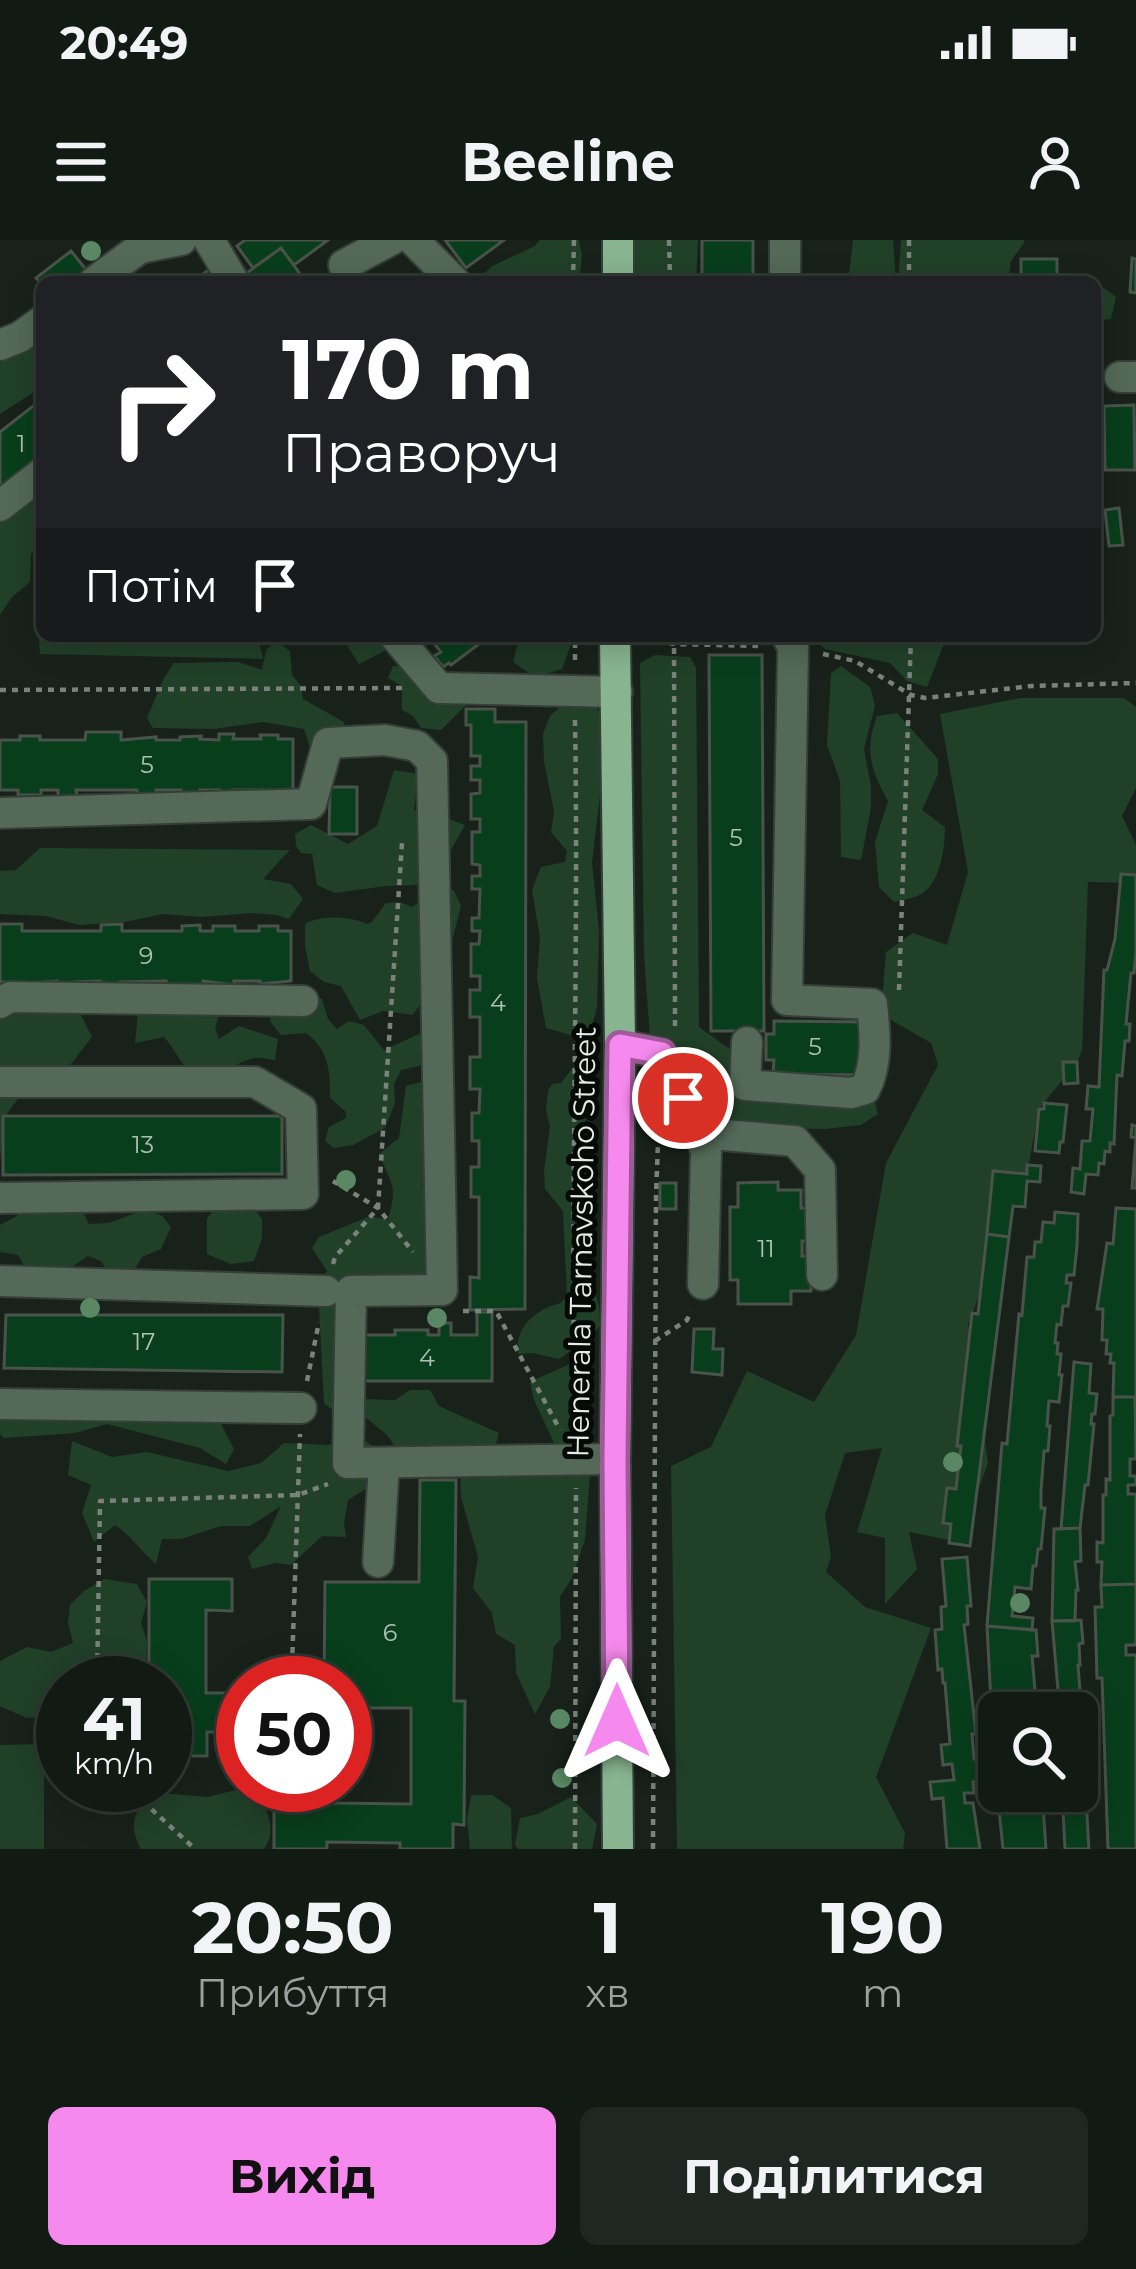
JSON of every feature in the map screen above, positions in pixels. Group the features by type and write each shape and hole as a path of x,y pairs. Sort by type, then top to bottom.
{"main road":[{"path":"618,240 618,276"},
{"name":"Henerala Tarnavskoho Street","path":"618,1849 617,692 629,642"}],"lane":[{"path":"101,276 137,244 182,240"},
{"path":"209,240 230,276"},
{"path":"344,265 391,240"},
{"path":"413,240 449,276"},
{"path":"784,240 785,276"},
{"path":"0,345 36,325"},
{"path":"0,506 36,478"},
{"path":"400,642 439,688 617,692"},
{"path":"747,1042 745,1085 851,1093 865,1089 872,1076 872,1004 788,1000 790,642"},
{"path":"0,813 310,804 328,743 385,740 417,746 432,760 442,1290 351,1291 348,1463 615,1459"},
{"path":"0,1003 10,997 303,1000"},
{"path":"620,1045 662,1053 700,1133 706,1152 703,1284"},
{"path":"0,1082 255,1082 301,1109 303,1162 303,1195 1,1198"},
{"path":"700,1133 795,1141 820,1170 822,1275"},
{"path":"0,1281 326,1291"},
{"path":"0,1404 301,1408"},
{"path":"378,1562 384,1464"}],"path":[{"path":"573,276 574,240"},
{"path":"669,240 670,276"},
{"path":"909,240 910,276"},
{"path":"575,642 575,1849"},
{"path":"652,1849 660,1101 675,1080 674,642"},
{"path":"790,642 855,661 911,695 925,698 1030,686 1136,683"},
{"path":"898,1001 911,642"},
{"path":"0,690 439,688"},
{"path":"378,1208 402,844"},
{"path":"655,1342 687,1321 703,1284"},
{"path":"97,1656 100,1501 298,1495 341,1479"},
{"path":"292,1656 298,1495"},
{"path":"155,1812 195,1849"}],"green space":[{"path":"540,240 579,240 580,276 481,276 492,266"},
{"path":"629,240 698,240 696,276 630,276"},
{"path":"853,240 893,240 896,276 849,276"},
{"path":"901,240 1024,240 1011,261 1009,276 898,276"},
{"path":"1101,286 1116,297 1111,319 1101,320"},
{"path":"36,343 36,389 0,414 0,363"},
{"path":"36,499 36,551 31,554 30,582 0,615 0,522"},
{"path":"39,642 259,642 263,659 40,654"},
{"path":"277,642 290,651 292,675 303,699 344,722 347,744 315,765 304,729 263,722 214,729 153,728 147,718 174,663 238,662 262,670 266,650"},
{"path":"345,642 402,642 359,664"},
{"path":"517,642 572,642 562,669 535,677 513,662"},
{"path":"817,642 945,642 927,687 907,681 890,663 825,649"},
{"path":"655,655 690,657 696,668 699,1027 734,1052 728,1087 699,1100 654,1095 644,954 640,663"},
{"path":"393,666 473,698 441,730 421,728 402,710 402,686 388,678"},
{"path":"841,666 870,687 875,705 864,749 871,808 861,860 841,857 840,781 827,745 831,673"},
{"path":"573,695 588,697 600,713 603,770 592,863 599,930 597,1007 588,1040 546,1028 537,978 540,938 532,890 541,867 565,862 567,851 551,832 554,811 543,734 550,716"},
{"path":"1020,698 1124,698 1136,707 1136,788 1122,816 1136,845 1136,883 1088,882 1082,1051 1039,1109 1027,1174 968,1324 988,1463 959,1542 909,1532 917,1569 885,1604 885,1538 857,1532 882,1448 845,1453 825,1515 831,1557 826,1572 865,1607 931,1628 876,1777 905,1833 903,1849 677,1849 671,1466 711,1447 747,1371 814,1402 856,1335 886,1163 938,1065 931,1043 881,1014 886,952 913,933 947,945 968,872 940,714"},
{"path":"897,713 938,759 938,774 922,810 945,827 934,880 923,893 894,902 879,887 875,842 888,801 870,750 877,716"},
{"path":"394,770 418,774 414,810 465,825 451,850 428,863 417,885 335,893 317,885 312,854 301,853 295,834 311,825 348,844 377,826"},
{"path":"40,848 290,850 263,879 291,884 303,899 289,919 251,913 163,914 79,925 46,916 0,914 0,871 16,870"},
{"path":"443,884 454,891 461,906 436,980 413,1015 383,1011 360,1020 341,986 324,982 310,971 305,924 336,918 367,924 386,903 412,907"},
{"path":"305,989 322,999 337,1029 349,1021 364,1025 384,1050 421,1033 431,1042 433,1057 401,1070 385,1128 353,1145 334,1148 325,1141 329,1127 346,1118 346,1112 330,1098 328,1070 319,1046 306,1033 281,1035 271,1023 268,1009"},
{"path":"53,1000 80,1013 92,1037 68,1068 17,1100 4,1118 0,1162 0,1008"},
{"path":"191,1000 220,1014 215,1027 219,1039 239,1026 278,1039 275,1060 254,1058 205,1078 189,1070 164,1037 135,1043 138,1012 166,1015"},
{"path":"577,1062 585,1094 585,1173 592,1206 592,1281 600,1326 559,1359 518,1354 520,1335 529,1320 567,1296 563,1211 545,1189 550,1126 546,1110 552,1084 561,1083"},
{"path":"421,1082 436,1144 424,1152 428,1176 422,1185 432,1204 428,1272 366,1287 335,1412 324,1403 318,1287 327,1271 312,1248 319,1237 370,1216 388,1220 392,1186 379,1154 399,1138 406,1086"},
{"path":"729,1098 874,1099 878,1114 861,1125 825,1129 732,1127 711,1117"},
{"path":"25,1202 78,1202 89,1224 109,1223 146,1209 162,1216 171,1227 161,1249 142,1257 128,1281 109,1274 101,1261 88,1256 73,1266 65,1282 30,1276 18,1255 0,1252 0,1225 17,1216"},
{"path":"248,1202 262,1219 254,1261 231,1264 207,1254 207,1219 219,1203"},
{"path":"574,1362 586,1388 585,1409 591,1419 583,1440 555,1445 530,1382"},
{"path":"193,1390 219,1395 219,1420 234,1449 226,1464 200,1448 107,1424 75,1433 4,1438 0,1434 0,1413 162,1399"},
{"path":"410,1390 430,1390 439,1406 499,1433 496,1444 396,1448 359,1412 364,1399 395,1400"},
{"path":"358,1436 377,1449 375,1483 348,1500 346,1537 322,1536 291,1565 252,1569 248,1557 266,1538 281,1506 250,1526 221,1526 181,1539 162,1539 156,1564 115,1525 94,1542 82,1513 91,1485 68,1475 72,1441 112,1457 147,1452 228,1471 261,1463 284,1443 328,1445"},
{"path":"592,1446 585,1540 560,1597 561,1639 554,1646 550,1687 535,1714 516,1673 515,1645 496,1634 492,1613 473,1588 478,1557 461,1497 460,1465"},
{"path":"104,1579 137,1584 147,1602 141,1623 147,1656 36,1656 36,1718 0,1706 0,1661 27,1647 51,1652 73,1643 70,1605"},
{"path":"36,1744 36,1812 44,1812 44,1849 0,1849 0,1745"},
{"path":"216,1795 216,1812 266,1812 271,1828 264,1849 141,1849 135,1834 137,1812 192,1812 192,1796"},
{"path":"471,1795 492,1795 511,1808 512,1849 470,1849"},
{"path":"571,1797 597,1824 592,1849 518,1849 520,1818"}],"building":[{"path":"245,240 328,240 294,265 281,248 253,268 237,246"},
{"path":"445,240 504,240 466,268"},
{"path":"702,240 753,240 753,276 702,276"},
{"path":"281,248 302,276 245,276"},
{"path":"71,251 88,272 82,276 39,276"},
{"path":"1132,258 1136,259 1136,293 1130,292"},
{"path":"1021,259 1057,259 1057,276 1021,276"},
{"path":"36,404 36,461 0,488 0,432"},
{"path":"1134,405 1135,470 1105,470 1104,406"},
{"path":"1119,508 1123,545 1109,546 1105,510"},
{"path":"433,642 482,642 443,667 434,656 441,652"},
{"path":"709,655 762,655 764,1031 711,1031"},
{"path":"466,709 495,709 495,722 526,722 525,1309 470,1310 470,1277 479,1278 479,1197 471,1197 471,1167 479,1167 472,1113 479,1113 480,1089 470,1089 470,1057 480,1057 480,1017 470,1017 470,990 480,990 480,976 471,976 471,944 479,944 480,931 472,931 472,918 479,918 480,889 472,889 472,876 480,876 480,865 472,864 472,832 480,832 480,819 471,819 471,794 480,793 480,780 471,780 471,766 480,766 480,756 471,756"},
{"path":"86,732 121,732 121,740 201,736 219,740 219,734 234,734 233,739 278,735 278,739 293,739 293,790 181,794 181,790 156,790 156,796 137,796 137,790 76,790 77,797 58,797 58,790 18,795 18,790 0,790 0,740 40,736 40,740 85,740"},
{"path":"330,787 357,787 357,834 329,834"},
{"path":"1121,874 1136,875 1136,953 1126,1024 1130,1024 1129,1041 1125,1041 1122,1076 1117,1075 1114,1144 1110,1143 1110,1152 1105,1151 1098,1175 1086,1174 1084,1194 1071,1192 1073,1168 1080,1169 1082,1141 1090,1141 1093,1109 1086,1109 1088,1086 1099,1087 1104,970 1115,939"},
{"path":"0,924 22,924 22,931 101,931 101,925 122,924 122,931 182,931 182,926 200,925 200,931 235,926 235,931 259,931 259,926 278,926 278,931 291,931 291,981 234,981 234,985 203,981 204,993 166,993 166,981 120,982 120,987 100,987 100,981 75,982 75,987 57,987 57,981 44,982 44,986 0,982"},
{"path":"774,1021 865,1022 864,1075 773,1074 774,1060 766,1060 766,1034 774,1034"},
{"path":"1063,1062 1077,1062 1078,1083 1064,1084"},
{"path":"1044,1103 1067,1105 1059,1153 1035,1151 1039,1109 1044,1109"},
{"path":"3,1116 282,1116 282,1174 3,1175"},
{"path":"1136,1138 1136,1188 1132,1188"},
{"path":"1027,1165 1041,1166 1040,1182 1027,1181 1025,1207 1013,1206 1009,1237 987,1234 993,1171 1027,1174"},
{"path":"778,1182 778,1190 801,1190 801,1208 810,1208 810,1241 802,1241 802,1256 811,1256 811,1291 791,1291 791,1304 738,1304 738,1280 730,1280 730,1207 738,1207 738,1183"},
{"path":"660,1183 676,1183 676,1209 660,1209"},
{"path":"1116,1208 1136,1209 1136,1397 1113,1397 1114,1363 1110,1363 1111,1354 1106,1354 1107,1340 1102,1340 1103,1309 1097,1309 1107,1243 1113,1244"},
{"path":"1055,1212 1078,1214 1077,1246 1074,1275 1067,1275 1066,1283 1071,1283 1068,1306 1063,1306 1061,1325 1057,1324 1055,1343 1062,1375 1059,1402 1049,1401 1041,1549 1033,1566 1031,1589 1015,1587 1012,1616 1033,1618 1032,1630 987,1626 1002,1443 1007,1444 1027,1257 1034,1257 1043,1222 1054,1223"},
{"path":"987,1234 1009,1237 970,1546 949,1543 951,1524 943,1523 947,1488 956,1489 972,1313 978,1314"},
{"path":"477,1312 492,1312 492,1381 360,1381 361,1335 428,1330 428,1335 439,1335 439,1323 451,1323 451,1335 477,1335"},
{"path":"6,1315 283,1315 282,1372 4,1368"},
{"path":"694,1329 714,1329 713,1349 723,1349 722,1375 692,1372"},
{"path":"1074,1362 1091,1364 1089,1393 1097,1394 1080,1528 1061,1529"},
{"path":"1113,1397 1135,1397 1136,1459 1130,1459 1130,1476 1136,1476 1136,1485 1128,1485 1128,1494 1136,1494 1136,1584 1101,1585 1102,1562 1097,1562 1097,1542 1103,1543 1103,1495 1106,1479 1110,1480"},
{"path":"420,1480 456,1480 454,1701 465,1701 464,1825 453,1824 453,1849 327,1842 327,1849 274,1849 274,1812 372,1812 372,1804 411,1804 411,1708 372,1708 372,1656 324,1656 325,1582 419,1582"},
{"path":"1080,1528 1075,1621 1052,1621 1054,1529"},
{"path":"967,1557 971,1606 967,1606 968,1624 964,1625 978,1781 973,1782 974,1793 964,1793 965,1803 973,1803 980,1849 947,1849 943,1798 932,1799 930,1782 954,1780 952,1764 943,1765 941,1745 950,1744 935,1630 942,1629 941,1607 946,1606 942,1559"},
{"path":"149,1579 232,1579 232,1611 206,1610 206,1693 216,1693 216,1732 207,1732 207,1756 192,1756 192,1656 149,1656"},
{"path":"1136,1584 1136,1645 1126,1645 1126,1655 1136,1655 1136,1849 1108,1849 1095,1607 1102,1607 1101,1585"},
{"path":"1081,1620 1080,1692 1058,1692 1052,1621"},
{"path":"987,1626 1036,1630 1038,1656 1032,1656 1035,1692 990,1692"},
{"path":"999,1812 1043,1812 1046,1849 1003,1849"},
{"path":"1063,1812 1087,1812 1089,1849 1065,1849"}],"route":[{"path":"617,1721 620,1045 662,1053 683,1098"}]}
